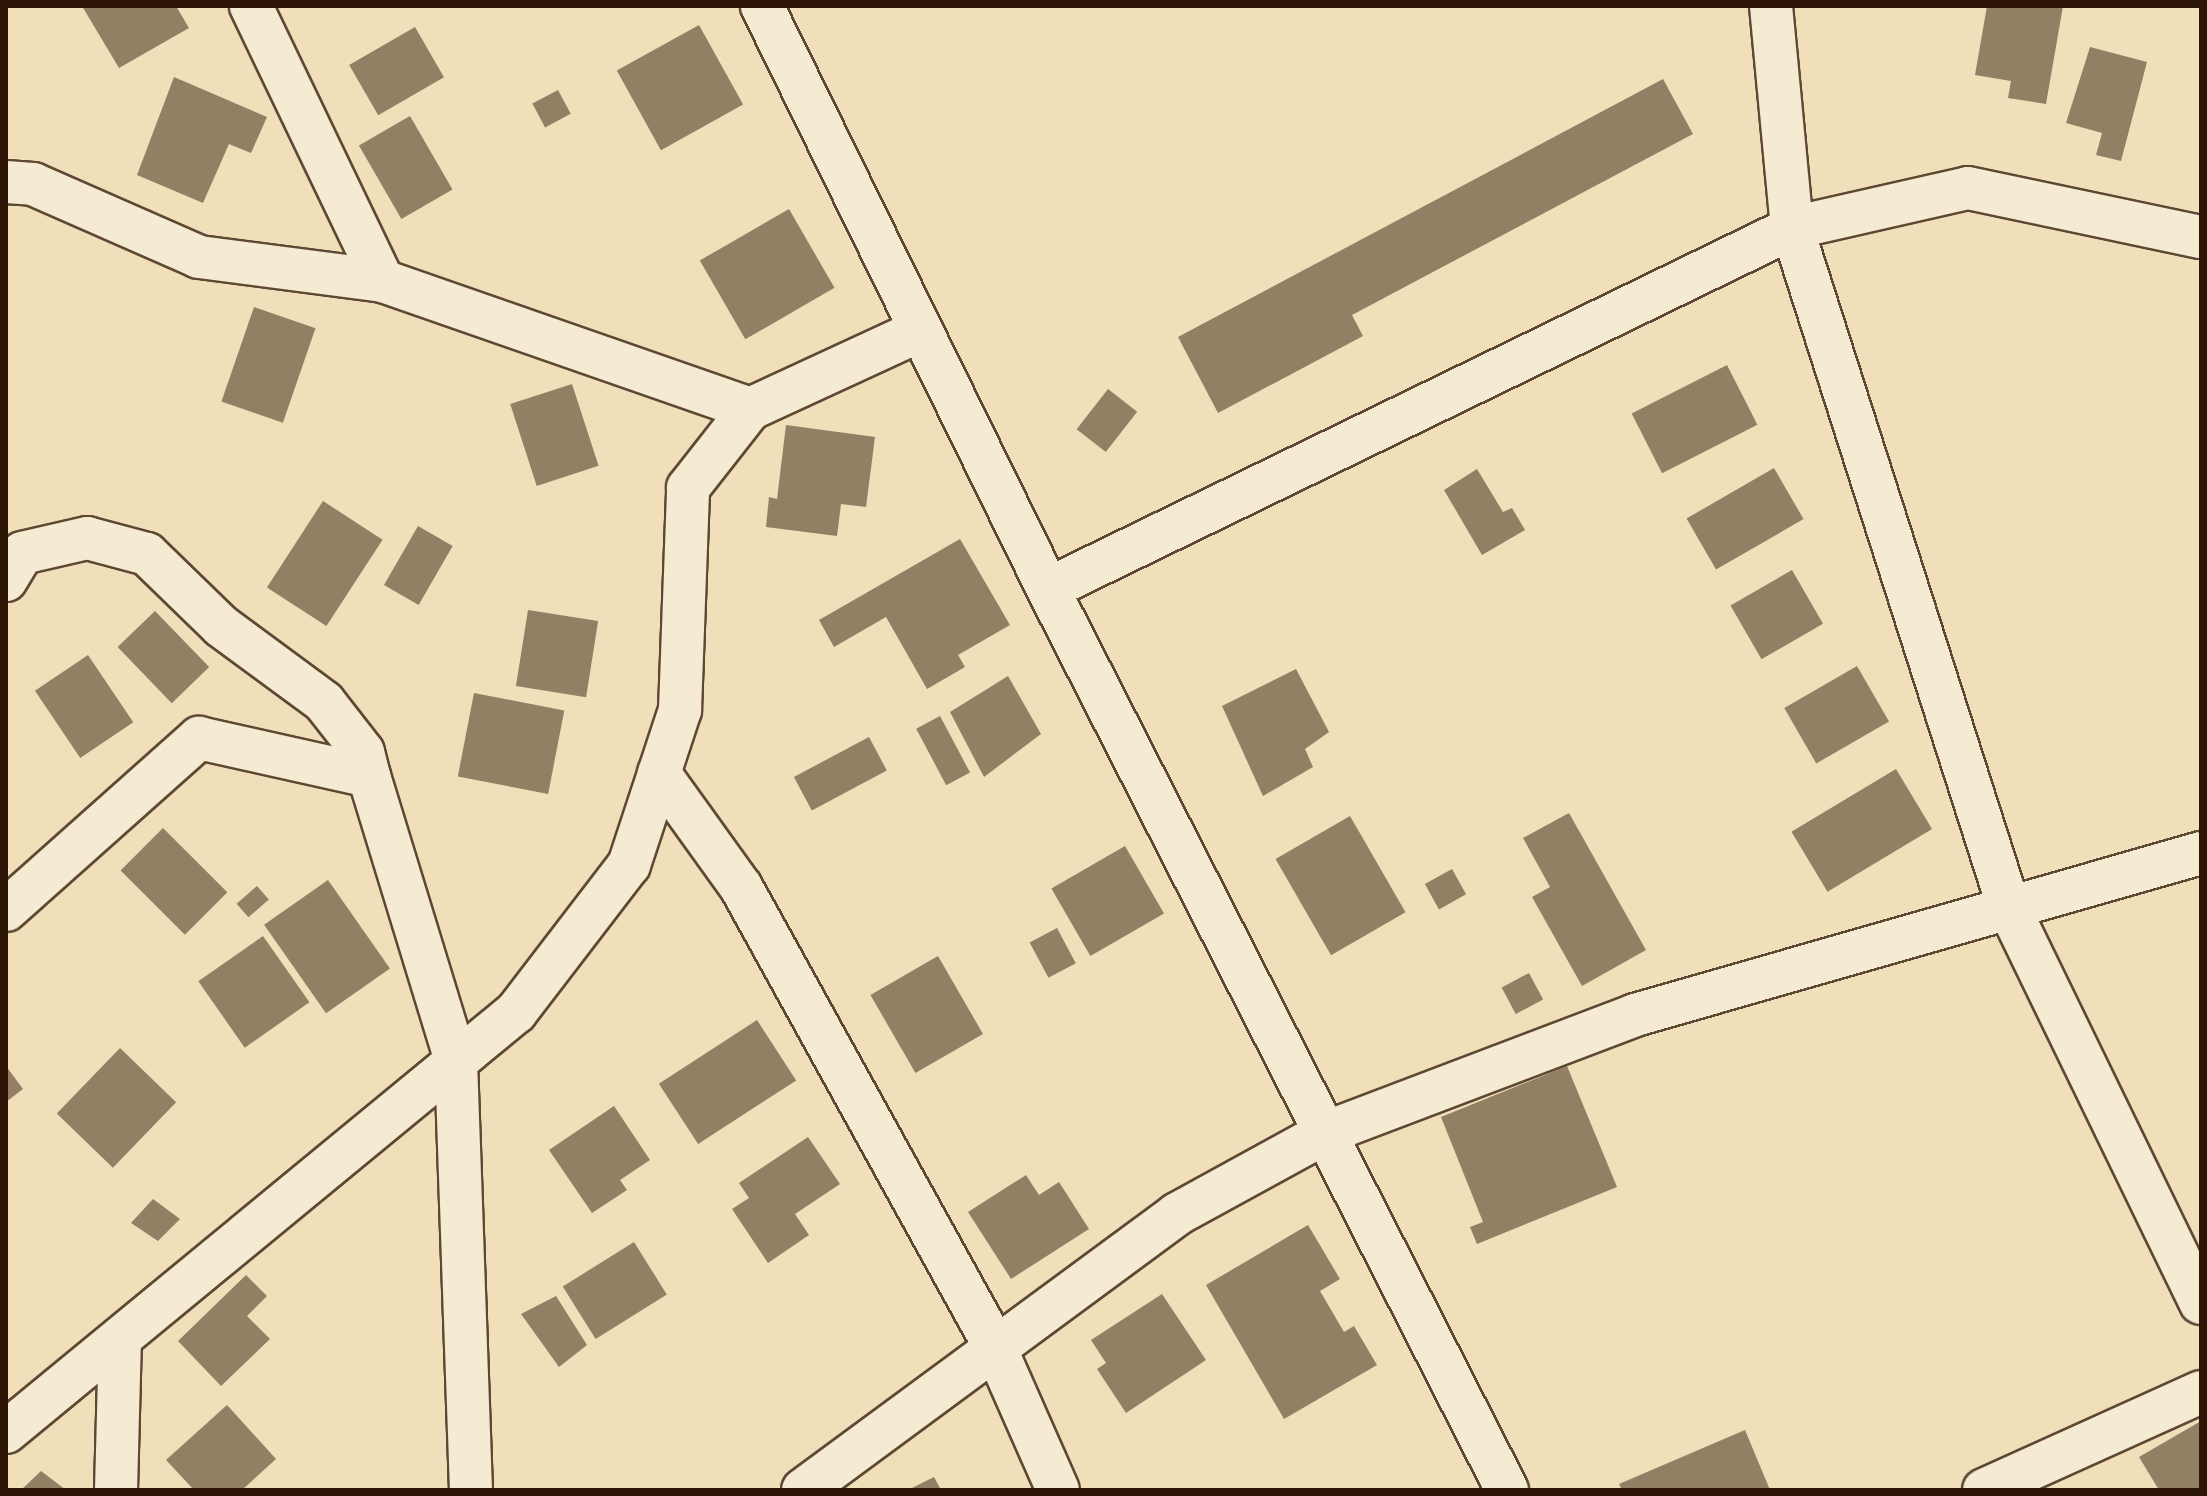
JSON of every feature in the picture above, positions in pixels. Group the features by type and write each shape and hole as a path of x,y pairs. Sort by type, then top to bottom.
{"street":[{"path":"251,6 383,281"},
{"path":"762,6 1048,589 1507,1490"},
{"path":"1771,6 1792,228 2009,908 2201,1303"},
{"path":"6,182 33,184 199,257 383,281 750,409"},
{"path":"1048,589 1792,228 1968,188 2201,237"},
{"path":"6,1432 516,1012 629,865 680,710 688,488 750,409 921,330"},
{"path":"6,580 22,553 87,538 147,554 221,626 324,702 363,752 456,1061 471,1490"},
{"path":"6,910 199,738 369,776"},
{"path":"659,773 741,887 994,1345 1058,1490"},
{"path":"803,1490 994,1345 1177,1214 1325,1133 1635,1015 2201,853"},
{"path":"116,1490 120,1339"},
{"path":"1984,1490 2201,1392"}],"building":[{"path":"82,6 176,6 189,28 119,68"},
{"path":"1987,6 2063,6 2046,104 2008,98 2011,81 1975,75"},
{"path":"699,25 743,105 661,150 617,71"},
{"path":"415,27 444,77 378,115 349,65"},
{"path":"2090,47 2147,62 2121,161 2096,155 2102,133 2066,123"},
{"path":"174,77 267,117 251,153 229,144 203,203 137,175"},
{"path":"1663,79 1693,134 1352,315 1363,336 1218,413 1178,337"},
{"path":"558,90 571,114 545,127 532,104"},
{"path":"410,116 452,190 401,219 359,146"},
{"path":"789,209 834,288 745,339 700,260"},
{"path":"254,307 315,328 283,423 221,402"},
{"path":"1727,365 1757,425 1662,473 1632,414"},
{"path":"572,384 599,466 537,486 510,404"},
{"path":"1108,389 1137,412 1106,452 1077,429"},
{"path":"786,425 875,437 866,507 841,504 837,536 766,527 769,497 777,499"},
{"path":"1774,468 1804,519 1716,570 1687,518"},
{"path":"1477,469 1503,512 1512,508 1525,530 1482,555 1444,490"},
{"path":"323,501 383,540 326,626 267,587"},
{"path":"418,526 453,546 419,605 384,585"},
{"path":"960,539 1010,625 958,655 965,667 927,689 886,617 834,647 819,620"},
{"path":"1792,570 1823,624 1762,659 1731,606"},
{"path":"528,610 598,621 586,697 516,686"},
{"path":"155,611 209,667 172,703 118,647"},
{"path":"88,655 133,722 80,758 35,691"},
{"path":"1857,666 1889,721 1816,763 1784,708"},
{"path":"1296,669 1329,732 1305,749 1313,767 1263,796 1222,706"},
{"path":"1008,676 1041,734 984,777 950,712"},
{"path":"474,693 564,711 548,794 458,776"},
{"path":"940,716 970,773 946,785 916,729"},
{"path":"869,737 887,771 812,810 794,777"},
{"path":"1896,769 1932,829 1827,892 1791,832"},
{"path":"1569,813 1646,950 1582,986 1532,897 1550,887 1523,838"},
{"path":"1350,816 1406,912 1331,955 1276,859"},
{"path":"163,828 227,892 185,935 121,870"},
{"path":"1125,846 1164,914 1090,956 1051,889"},
{"path":"1452,869 1466,894 1439,909 1425,884"},
{"path":"328,880 390,968 326,1013 264,925"},
{"path":"257,886 269,900 248,917 237,904"},
{"path":"1057,928 1076,963 1048,978 1030,943"},
{"path":"263,936 309,1002 245,1048 198,981"},
{"path":"938,956 983,1034 915,1073 870,995"},
{"path":"1529,973 1543,999 1516,1014 1502,988"},
{"path":"757,1020 796,1080 698,1144 659,1084"},
{"path":"120,1048 176,1102 113,1168 57,1113"},
{"path":"6,1066 23,1089 6,1102"},
{"path":"1567,1066 1617,1187 1477,1244 1470,1227 1483,1222 1441,1117"},
{"path":"614,1106 650,1160 620,1180 627,1190 592,1213 549,1150"},
{"path":"808,1137 840,1184 795,1214 809,1235 768,1263 732,1209 749,1198 739,1183"},
{"path":"1026,1175 1039,1195 1059,1182 1089,1229 1011,1279 968,1212"},
{"path":"153,1199 180,1219 158,1241 131,1223"},
{"path":"1308,1225 1340,1279 1320,1291 1344,1332 1354,1326 1377,1365 1284,1419 1206,1285"},
{"path":"634,1242 667,1295 596,1339 563,1287"},
{"path":"246,1275 267,1296 247,1316 270,1339 221,1386 178,1341"},
{"path":"1162,1294 1206,1360 1126,1413 1097,1369 1106,1363 1091,1340"},
{"path":"556,1296 587,1345 559,1367 521,1314"},
{"path":"227,1405 276,1459 242,1490 194,1490 166,1460"},
{"path":"2201,1421 2201,1490 2159,1490 2139,1457"},
{"path":"1745,1430 1770,1490 1622,1490 1619,1484"},
{"path":"41,1471 66,1490 21,1490"},
{"path":"934,1477 941,1490 908,1490"}]}
